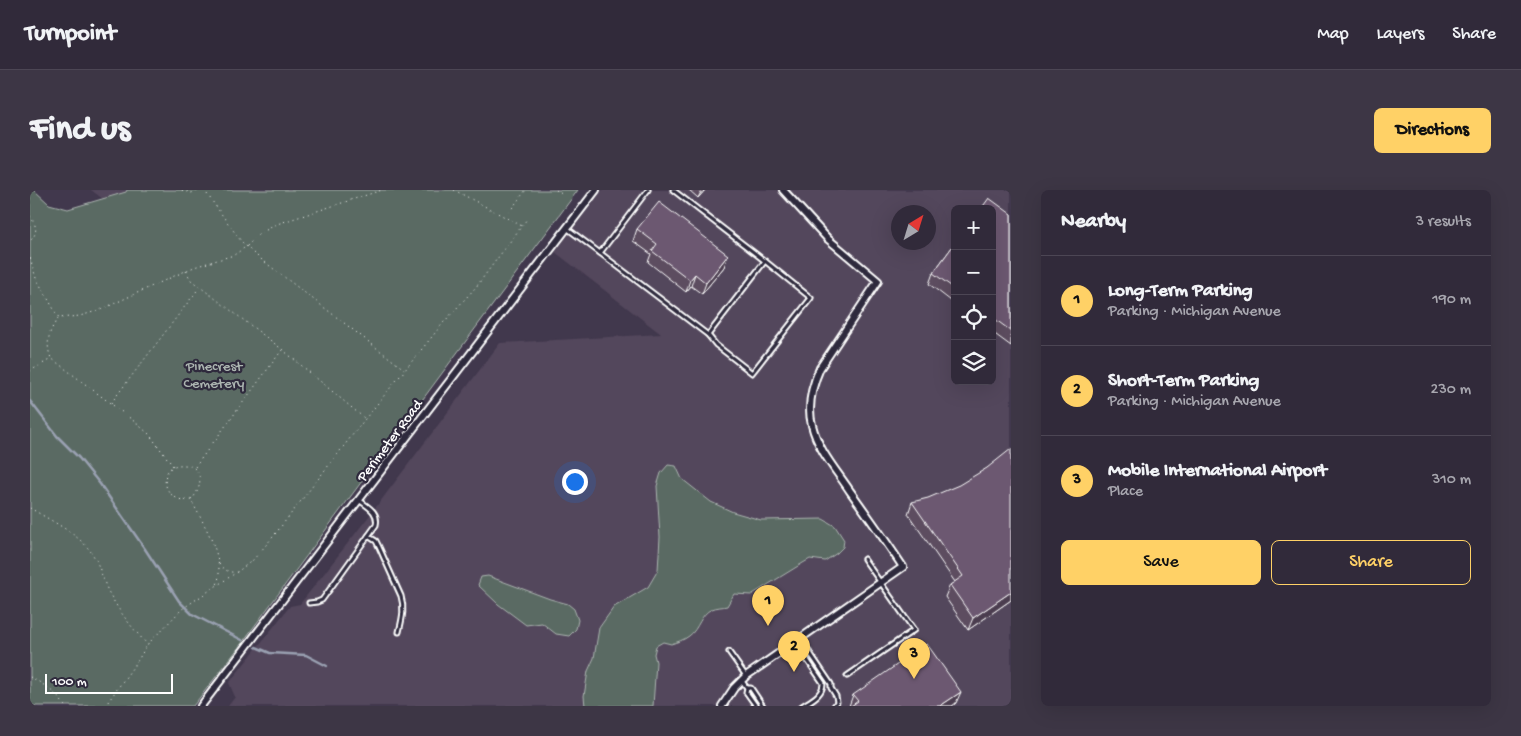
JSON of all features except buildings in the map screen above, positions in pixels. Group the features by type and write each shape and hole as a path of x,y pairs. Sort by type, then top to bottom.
{"street":[{"name":"Perimeter Road","path":"201,706 596,190"},
{"path":"722,706 729,694 744,678 903,567 832,466 818,443 811,423 811,396 814,381 820,368 878,281 828,239 782,190"}],"lane":[{"path":"600,253 648,190"},
{"path":"568,228 708,335 716,345 752,373 812,298 673,190"},
{"path":"708,335 765,261"},
{"path":"309,603 322,600 376,525 378,520 376,514 359,500"},
{"path":"368,536 376,541 402,596 404,615 399,632"},
{"path":"847,676 914,630 864,559"},
{"path":"798,640 804,650 803,654 823,683 821,692 802,706"},
{"path":"804,650 808,650 831,684 837,702 834,706"},
{"path":"729,652 744,678 747,688 746,692 756,706"},
{"path":"747,688 751,688 763,706"}],"path":[{"path":"182,190 191,193 203,190 241,241 405,370"},
{"path":"173,466 149,434 51,358 48,351 48,340 53,325 59,318 80,316 100,310 186,271 234,254 247,246 259,234 277,224 382,190"},
{"path":"454,190 522,226"},
{"path":"505,217 526,190"},
{"path":"556,190 563,195"},
{"path":"30,216 37,227 35,236 30,241"},
{"path":"105,706 147,645 182,610 253,560 444,322 476,287 527,219"},
{"path":"30,258 36,278 59,318"},
{"path":"186,271 191,280 282,350 365,419"},
{"path":"111,403 200,287"},
{"path":"194,468 282,350"},
{"path":"30,371 51,358"},
{"path":"179,464 194,468 200,483 196,495 191,500 178,499 172,496 165,483 166,476 173,466 179,464"},
{"path":"191,500 208,533 219,564 220,570 217,587"},
{"path":"30,508 64,529 86,546 96,558 107,590 119,610 147,645"},
{"path":"219,564 223,569 231,573 238,572"},
{"path":"30,677 47,686 65,706"}],"shaded area":[{"path":"91,190 127,190 126,192 103,199"},
{"path":"602,190 1011,190 1011,706 228,706 235,697 229,683 290,606 300,604 500,343 661,334 555,252"}],"green space":[{"name":"Pinecrest Cemetery","path":"30,190 34,190 49,204 68,209 126,192 127,190 578,190 233,655 193,706 30,706"},
{"path":"668,465 676,466 682,479 711,502 733,512 761,520 823,519 835,526 844,540 843,547 825,561 810,559 751,595 734,594 727,606 708,611 695,630 687,637 671,644 663,642 656,646 654,654 656,662 653,706 585,706 584,696 588,671 594,658 599,628 614,607 648,587 658,570 660,537 657,486 661,473"},
{"path":"488,576 568,604 574,609 578,620 576,629 569,636 556,634 542,623 526,625 498,604 478,585 481,577"}],"waterway":[{"path":"30,401 57,436 79,458 100,484 179,601 192,614 242,640"},
{"path":"256,647 270,653 306,655 327,666"}],"place":[{"name":"Long-Term Parking","path":"768,626"},
{"name":"Short-Term Parking","path":"794,672"},
{"name":"Mobile International Airport","path":"914,679"}]}
